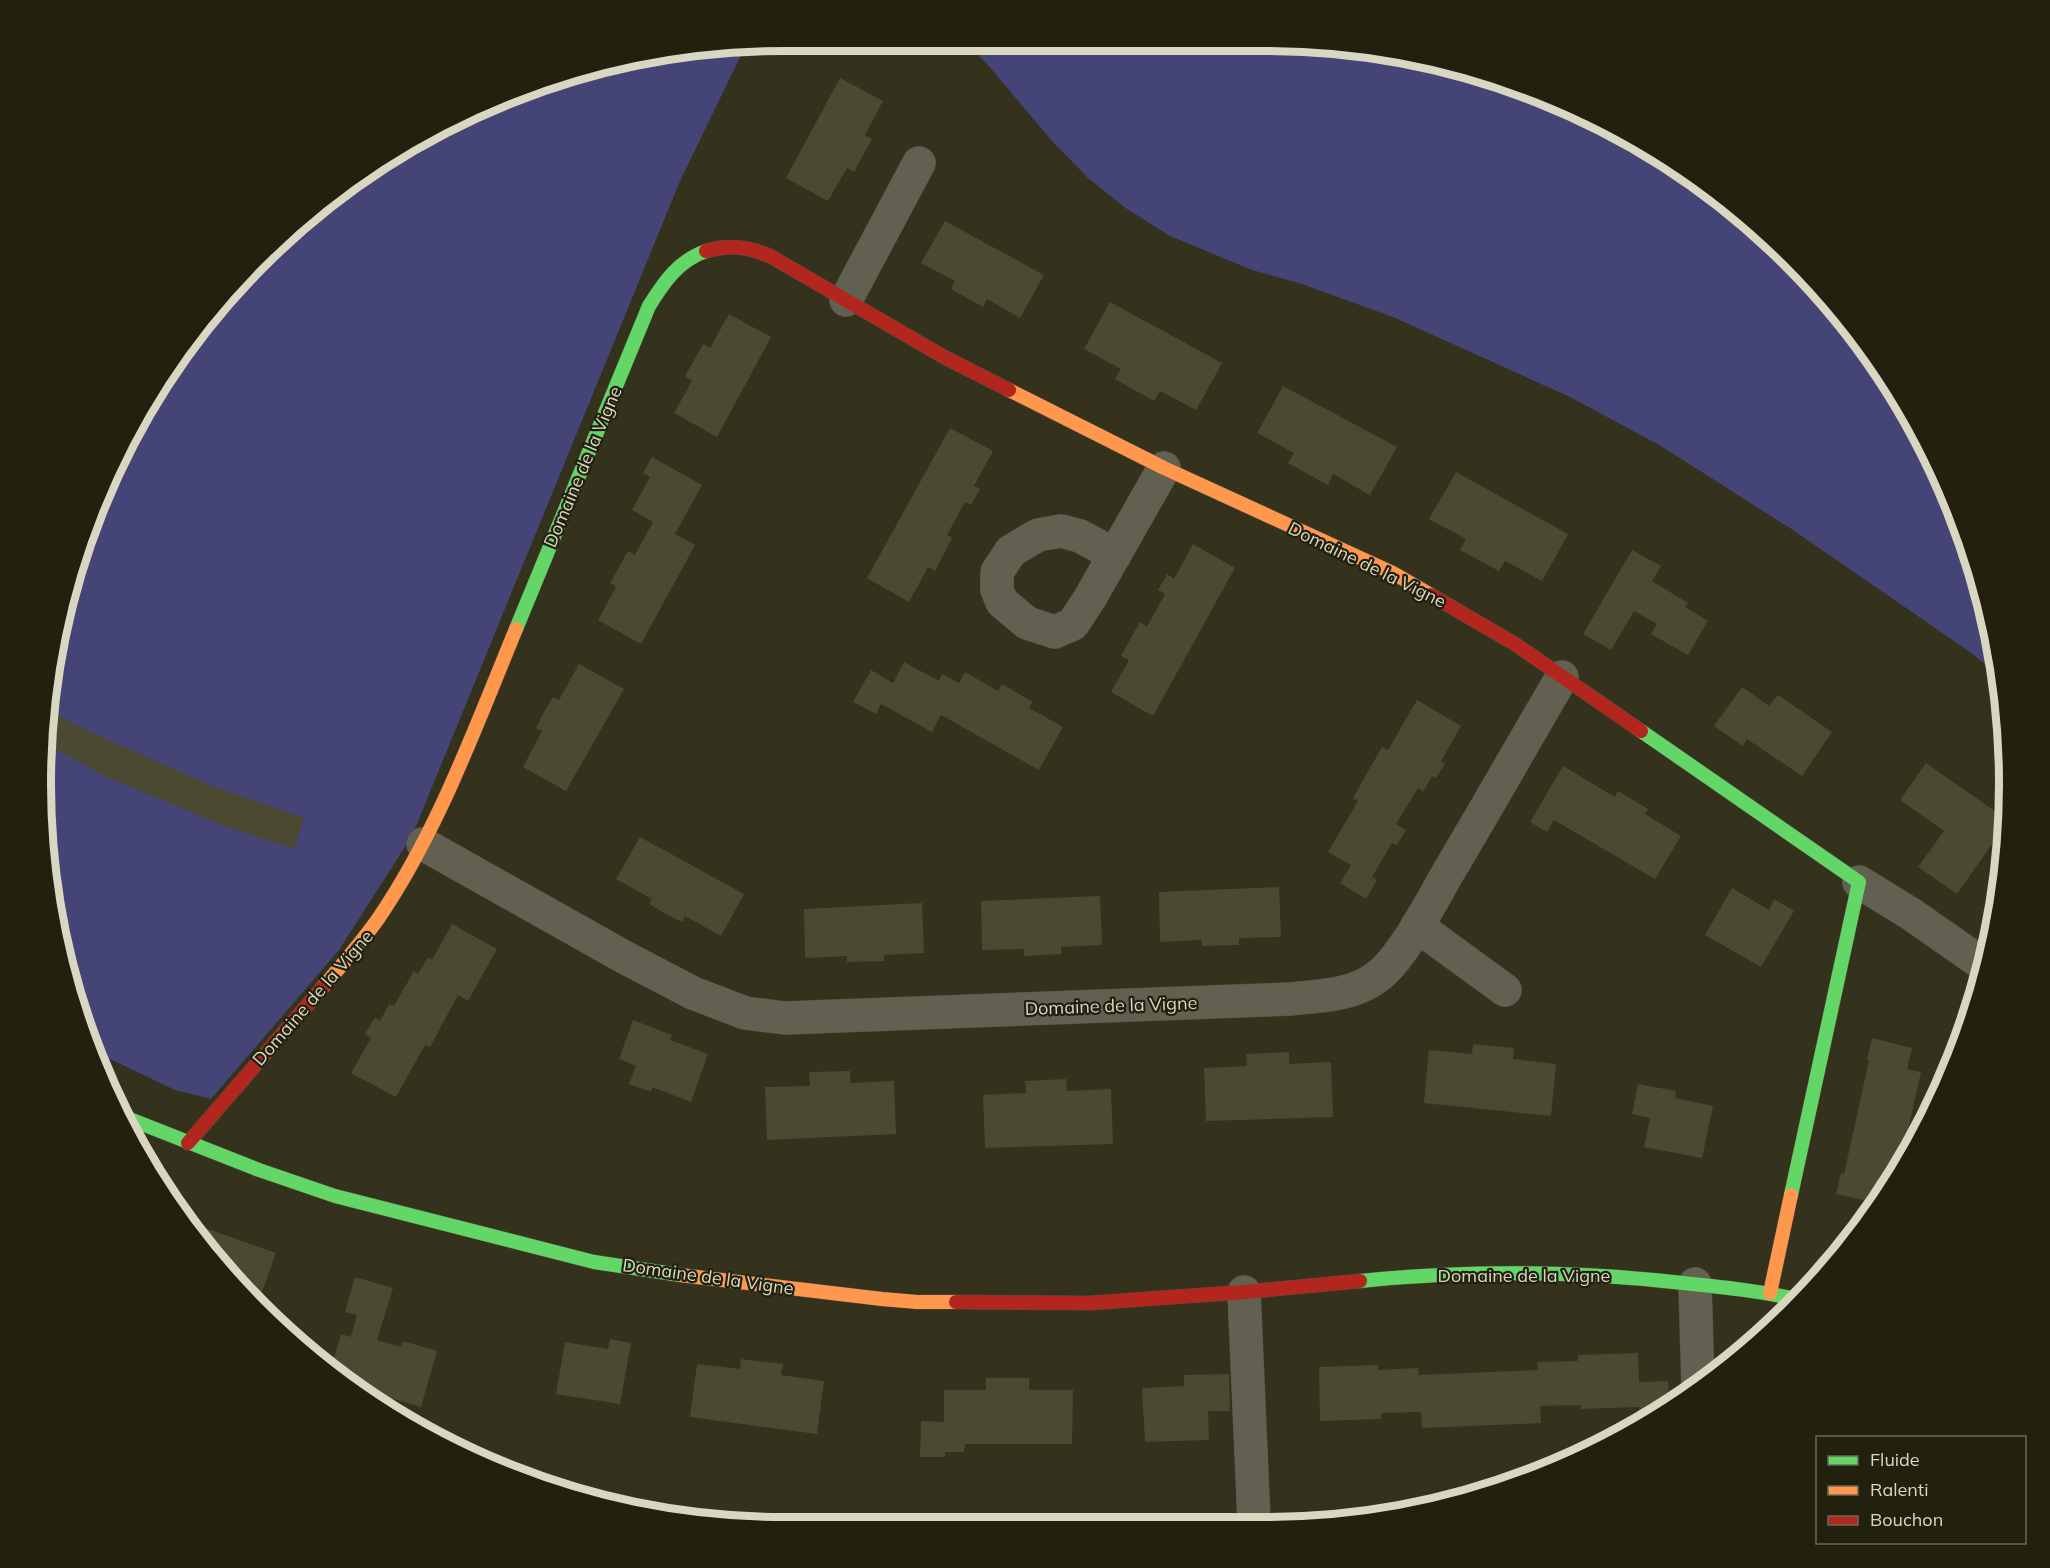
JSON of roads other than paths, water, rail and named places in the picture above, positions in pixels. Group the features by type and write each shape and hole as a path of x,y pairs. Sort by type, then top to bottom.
{"street":[{"path":"846,300 919,163"},
{"name":"Domaine de la Vigne","path":"188,1143 378,922 423,844 447,794 649,306 665,280 678,266 697,254 718,248 745,247 770,256 944,357 1164,468 1393,573 1515,644 1859,882 1911,914 1977,960"},
{"path":"1115,555 1164,468"},
{"name":"Domaine de la Vigne","path":"423,844 624,957 693,993 745,1013 785,1018 1289,999 1334,994 1355,989 1377,977 1398,954 1417,926 1562,677"},
{"path":"1770,1293 1859,882"},
{"path":"1417,926 1505,990"},
{"name":"Domaine de la Vigne","path":"133,1120 258,1170 415,1218 594,1262 718,1281 929,1303 1090,1304 1406,1276 1560,1273 1695,1284 1788,1297"},
{"path":"1695,1284 1698,1376"},
{"path":"1245,1292 1254,1517"}]}
